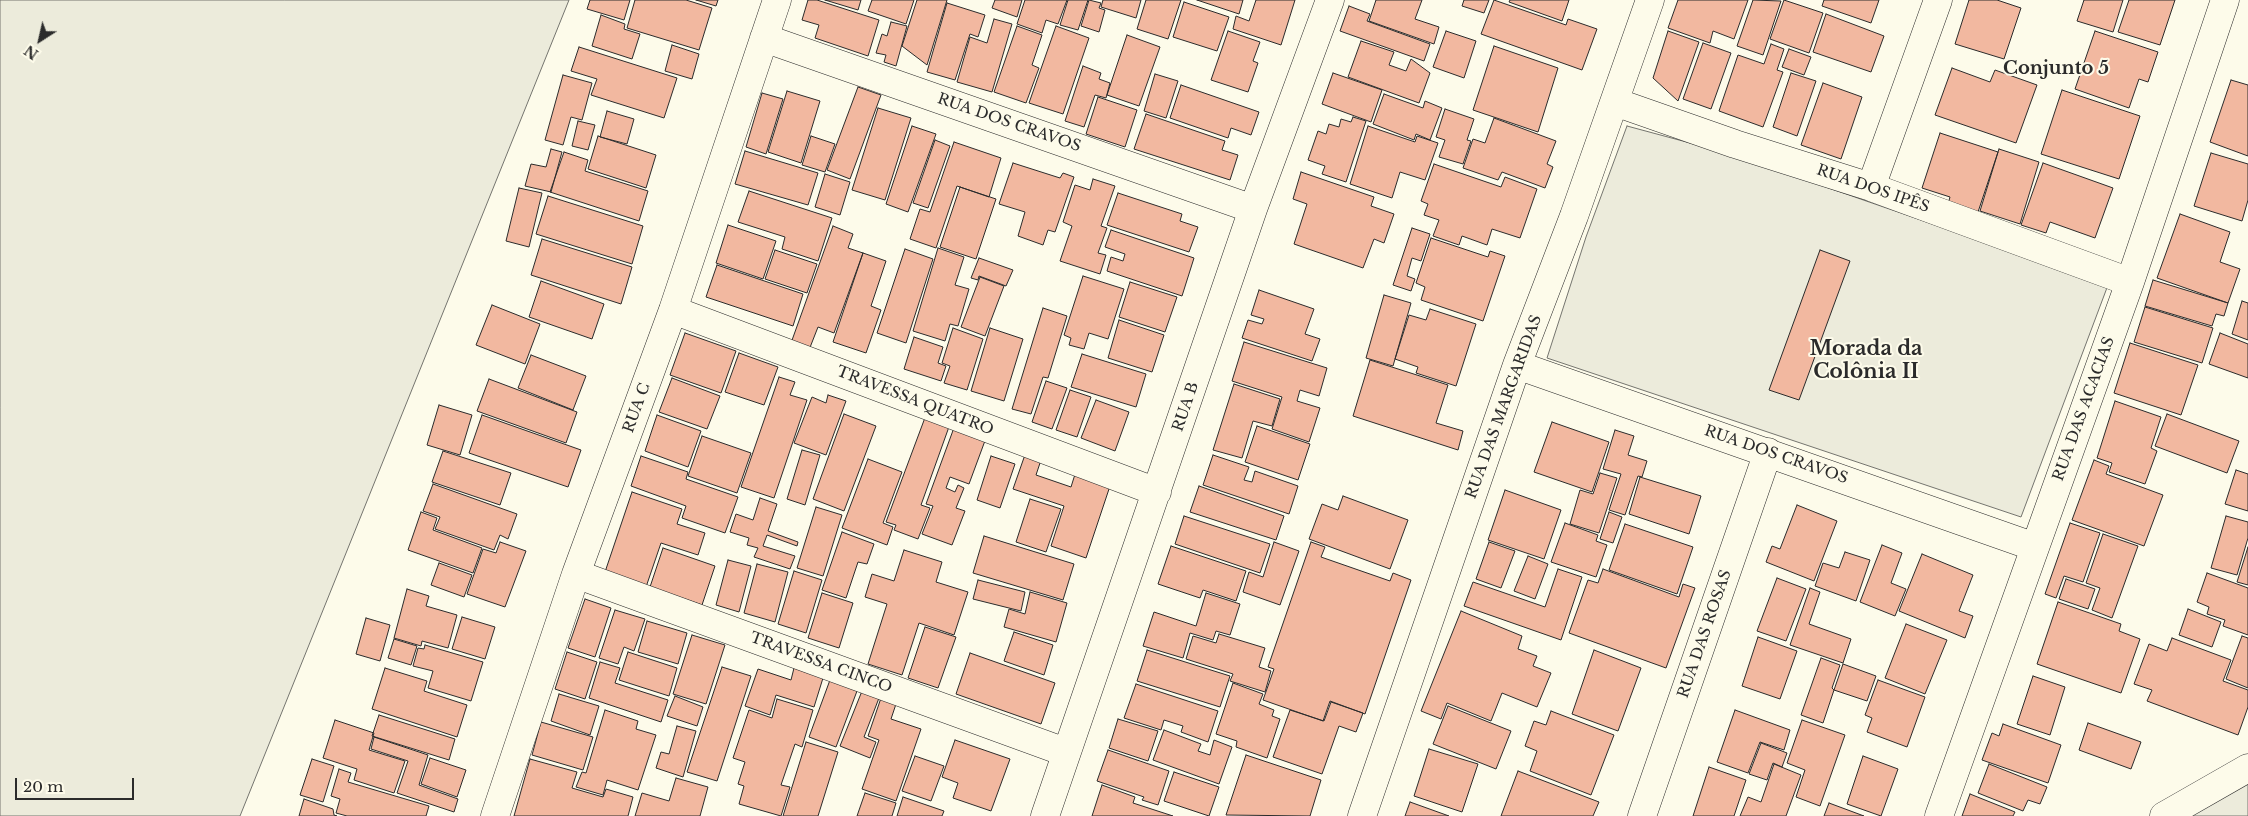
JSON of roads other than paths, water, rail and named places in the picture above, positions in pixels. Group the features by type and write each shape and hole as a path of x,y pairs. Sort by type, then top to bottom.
{"street":[{"name":"RUA C","path":"495,816 576,574 673,310 777,0"},
{"name":"RUA B","path":"1045,816 1065,752 1157,492 1253,209 1330,0"},
{"name":"RUA DAS MARGARIDAS","path":"1362,816 1517,365 1615,102 1650,0"},
{"path":"1872,187 1938,0"},
{"name":"RUA DAS ACACIAS","path":"1939,816 2130,282 2225,0"},
{"name":"RUA DOS CRAVOS","path":"764,38 1253,209"},
{"name":"RUA DOS IPÊS","path":"1615,102 1735,144 1872,187 2130,282"},
{"name":"TRAVESSA QUATRO","path":"673,310 1157,492"},
{"name":"RUA DOS CRAVOS","path":"1517,365 2035,547"},
{"name":"RUA DAS ROSAS","path":"1642,816 1768,452"},
{"name":"TRAVESSA CINCO","path":"576,574 1065,752"},
{"path":"2164,816 2248,768"}],"district":[{"name":"Conjunto 5","path":"2056,69"},
{"name":"Morada da Colônia II","path":"1866,360"}]}
